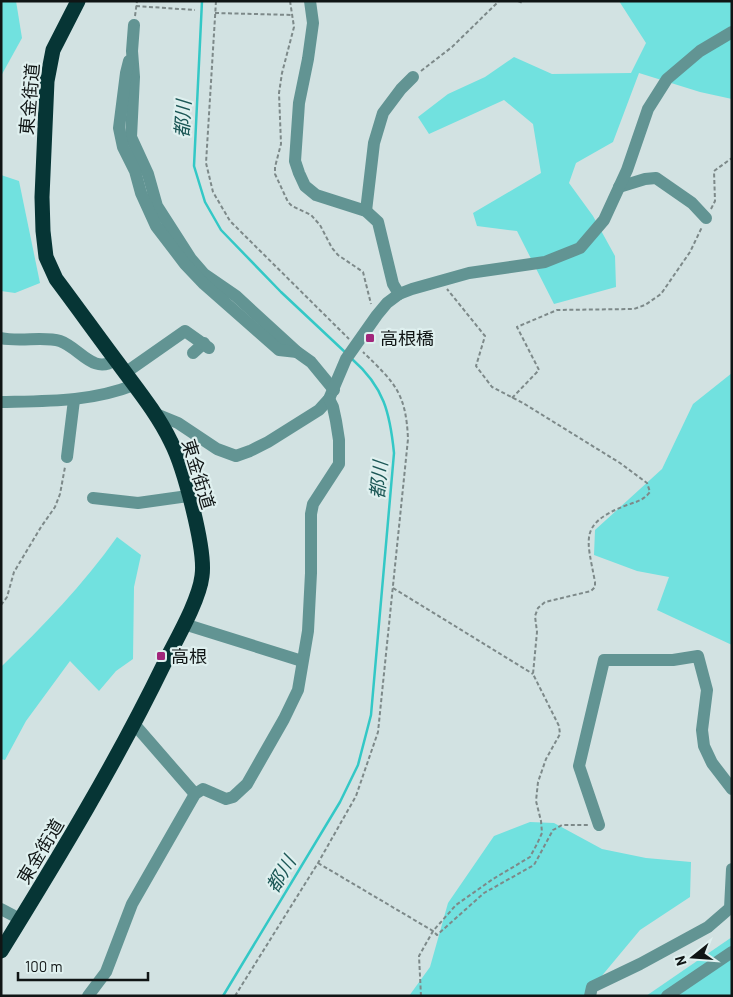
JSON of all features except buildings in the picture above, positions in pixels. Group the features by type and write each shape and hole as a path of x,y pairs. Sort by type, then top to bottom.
{"highway":[{"name":"東金街道","path":"1,951 135,725 184,624 202,576 202,552 179,461 172,443 156,414 56,279 46,257 42,197 46,81 53,50 78,1"}],"street":[{"path":"310,1 313,23 299,103 297,167 305,186 316,195 366,211 378,222 393,284 399,294"},
{"path":"88,996 106,972 132,904 195,794 203,790 226,799 233,797 247,784 284,720 298,690 308,631 311,573 311,514 313,504 339,464 339,440 332,394 311,362 297,352 279,350 204,284 185,264 156,226 141,193 135,171 123,147 119,128 126,73 132,51 134,25"},
{"path":"156,414 178,422 217,450 236,456 250,451 319,410 332,394 346,359 377,315 387,303 399,294 469,273 545,262 580,248 604,220 627,170 648,109 667,79 700,51 732,32"},
{"path":"366,211 374,143 383,113 401,89 413,77"},
{"path":"619,188 645,179 656,178 692,203 706,218"},
{"path":"125,373 185,331 206,346 192,353"},
{"path":"1,338 10,340 60,341 98,365 108,365 115,360"},
{"path":"1,402 74,400 116,392 134,385"},
{"path":"67,457 74,400"},
{"path":"93,498 138,503 188,496"},
{"path":"184,624 302,661"},
{"path":"599,825 579,766 604,660 673,660 698,656 707,690 702,730 704,746 712,763 732,788"},
{"path":"135,725 195,794"},
{"path":"590,996 592,987 640,964 708,927 730,908 732,868"},
{"path":"1,909 20,919"},
{"path":"667,996 732,952"}],"path":[{"path":"134,25 137,1"},
{"path":"413,77 452,47 499,1"},
{"path":"518,1 523,3"},
{"path":"136,6 196,10"},
{"path":"215,13 293,15"},
{"path":"512,398 539,370 517,327 557,310 634,309 661,294 690,252 715,201 714,171 732,158"},
{"path":"440,281 485,336 476,366 492,386 620,463 646,483 650,492 646,498 608,512 589,531 588,542 596,582 595,587 591,591 545,602 538,608 535,616 537,632 533,674"},
{"path":"1,605 6,597 14,572 55,507 60,494 67,457"},
{"path":"393,588 533,674 559,726 560,734 546,759 538,782 536,800 542,833 537,844 530,857 493,878 456,905 433,931 419,956 421,996"},
{"path":"318,863 437,935 484,892 534,865 553,830 562,825 599,825"}],"shaded area":[{"path":"1,1 16,1 22,38 1,76"},
{"path":"619,1 732,1 732,99 700,92 639,73 613,142 576,163 569,183 593,216 615,256 616,287 554,304 517,231 477,226 473,213 541,173 533,124 504,100 429,134 418,117 448,94 485,77 514,57 552,74 631,73 646,43"},
{"path":"1,175 19,181 40,283 15,293 1,291"},
{"path":"732,373 732,645 657,610 669,577 637,571 594,555 595,530 662,469 693,404"},
{"path":"117,537 141,555 134,587 133,659 116,671 99,691 70,661 26,721 5,760 1,759 1,667 62,605"},
{"path":"530,822 554,823 602,849 646,858 691,862 690,897 640,930 585,996 409,996 430,967 448,903 494,836"},
{"path":"732,937 732,996 646,996"}],"waterway":[{"name":"都川","path":"202,1 194,166 205,202 221,230 281,292 346,353"},
{"name":"都川","path":"223,996 340,802 358,765 371,715 394,453 384,402 372,380 352,359"}],"place":[{"name":"高根橋","path":"370,338"},
{"name":"高根","path":"161,656"}]}
